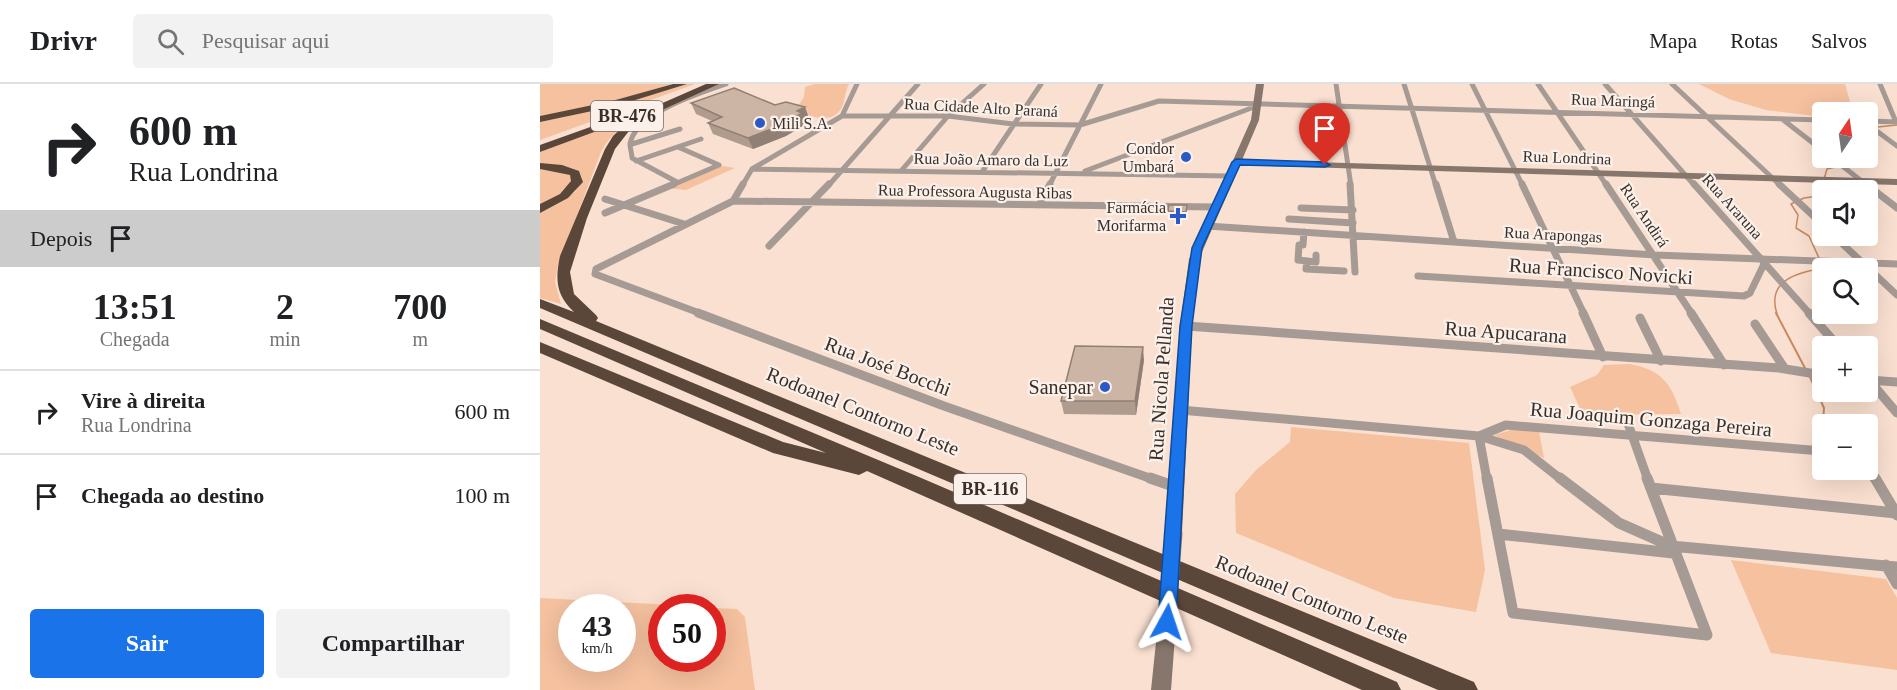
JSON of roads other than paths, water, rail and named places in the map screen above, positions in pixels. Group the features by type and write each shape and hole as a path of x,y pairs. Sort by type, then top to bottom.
{"highway":[{"path":"540,119 613,104 682,84"},
{"name":"BR-476","path":"540,149 698,87 715,84"},
{"path":"540,142 698,87"},
{"path":"609,332 570,301 563,287 564,265 614,141 645,115 698,87"},
{"path":"540,166 570,170 577,177 577,182 571,191 540,209"},
{"name":"Rodoanel Contorno Leste","path":"540,303 1466,690"},
{"name":"BR-116","path":"540,324 912,482 1389,690"},
{"path":"540,347 779,448 912,482"}],"main road":[{"name":"Rua Nicola Pellanda","path":"1161,690 1174,533 1186,326 1194,259 1251,130 1259,105 1260,84"},
{"name":"Rua Londrina","path":"1236,162 1816,180"},
{"name":"Rua Londrina","path":"1878,181 1897,182"}],"street":[{"path":"677,182 636,161 630,154 639,129 656,113 726,84"},
{"path":"605,199 684,224 733,201 752,169 842,116 857,84"},
{"path":"769,246 813,202 918,84"},
{"path":"901,171 948,116 984,84"},
{"path":"982,172 1041,84"},
{"path":"1039,205 1101,84"},
{"path":"1336,84 1353,210 1355,273"},
{"path":"1404,84 1454,242"},
{"path":"1472,84 1554,248 1604,357"},
{"name":"Rua Andirá","path":"1538,84 1655,255 1724,365"},
{"name":"Rua Araruna","path":"1605,84 1829,336"},
{"path":"1672,84 1812,214"},
{"path":"1878,121 1897,122 1880,84"},
{"name":"Rua Cidade Alto Paraná","path":"842,116 948,116 1013,124 1080,125 1159,101 1259,105"},
{"path":"1078,174 1259,105"},
{"name":"Rua Maringá","path":"1259,105 1812,120"},
{"path":"1782,119 1812,142"},
{"path":"632,144 680,129"},
{"path":"1878,132 1897,146"},
{"path":"636,161 701,139"},
{"path":"605,213 719,165 678,147"},
{"path":"1847,168 1862,180"},
{"name":"Rua João Amaro da Luz","path":"752,169 1230,176"},
{"path":"1878,193 1897,208"},
{"name":"Rua Professora Augusta Ribas","path":"733,201 1216,207"},
{"path":"1301,208 1353,210"},
{"path":"1289,219 1353,224"},
{"name":"Rua José Bocchi","path":"684,224 596,269 595,274 612,283 944,406 1176,487"},
{"name":"Rua Arapongas","path":"1207,226 1762,262 1812,261"},
{"path":"1304,232 1303,245 1299,245 1298,260 1316,262 1316,255"},
{"path":"1845,246 1859,258"},
{"path":"1306,261 1306,269 1344,271"},
{"name":"Rua Francisco Novicki","path":"1418,276 1744,296 1750,293 1762,262"},
{"name":"Rua Arapongas","path":"1878,263 1897,264"},
{"path":"1878,277 1897,295"},
{"path":"1640,318 1661,361"},
{"path":"1755,324 1785,369"},
{"name":"Rua Apucarana","path":"1186,326 1785,369 1812,373"},
{"path":"1878,381 1897,382"},
{"path":"1878,391 1897,413"},
{"path":"1180,410 1479,436 1524,450 1619,523 1672,550"},
{"path":"1479,436 1513,613 1707,635 1672,550 1626,418"},
{"name":"Rua Joaquim Gonzaga Pereira","path":"1479,436 1506,424 1812,450"},
{"path":"1876,480 1897,515"},
{"path":"1651,488 1897,515"},
{"path":"1498,534 1672,550 1892,566 1897,584"}],"waterway":[{"path":"1878,127 1897,125"},
{"path":"1819,258 1809,236 1796,228 1798,215 1791,204 1804,198 1819,196 1827,169 1831,168"},
{"path":"1777,314 1775,303 1779,287 1791,277 1812,271"},
{"path":"1776,313 1806,370"},
{"path":"1810,377 1824,408 1824,414"}],"place":[{"name":"Mili S.A.","path":"760,123"},
{"name":"Condor Umbará","path":"1186,157"},
{"name":"Farmácia Morifarma","path":"1178,216"},
{"name":"Sanepar","path":"1105,387"}]}
